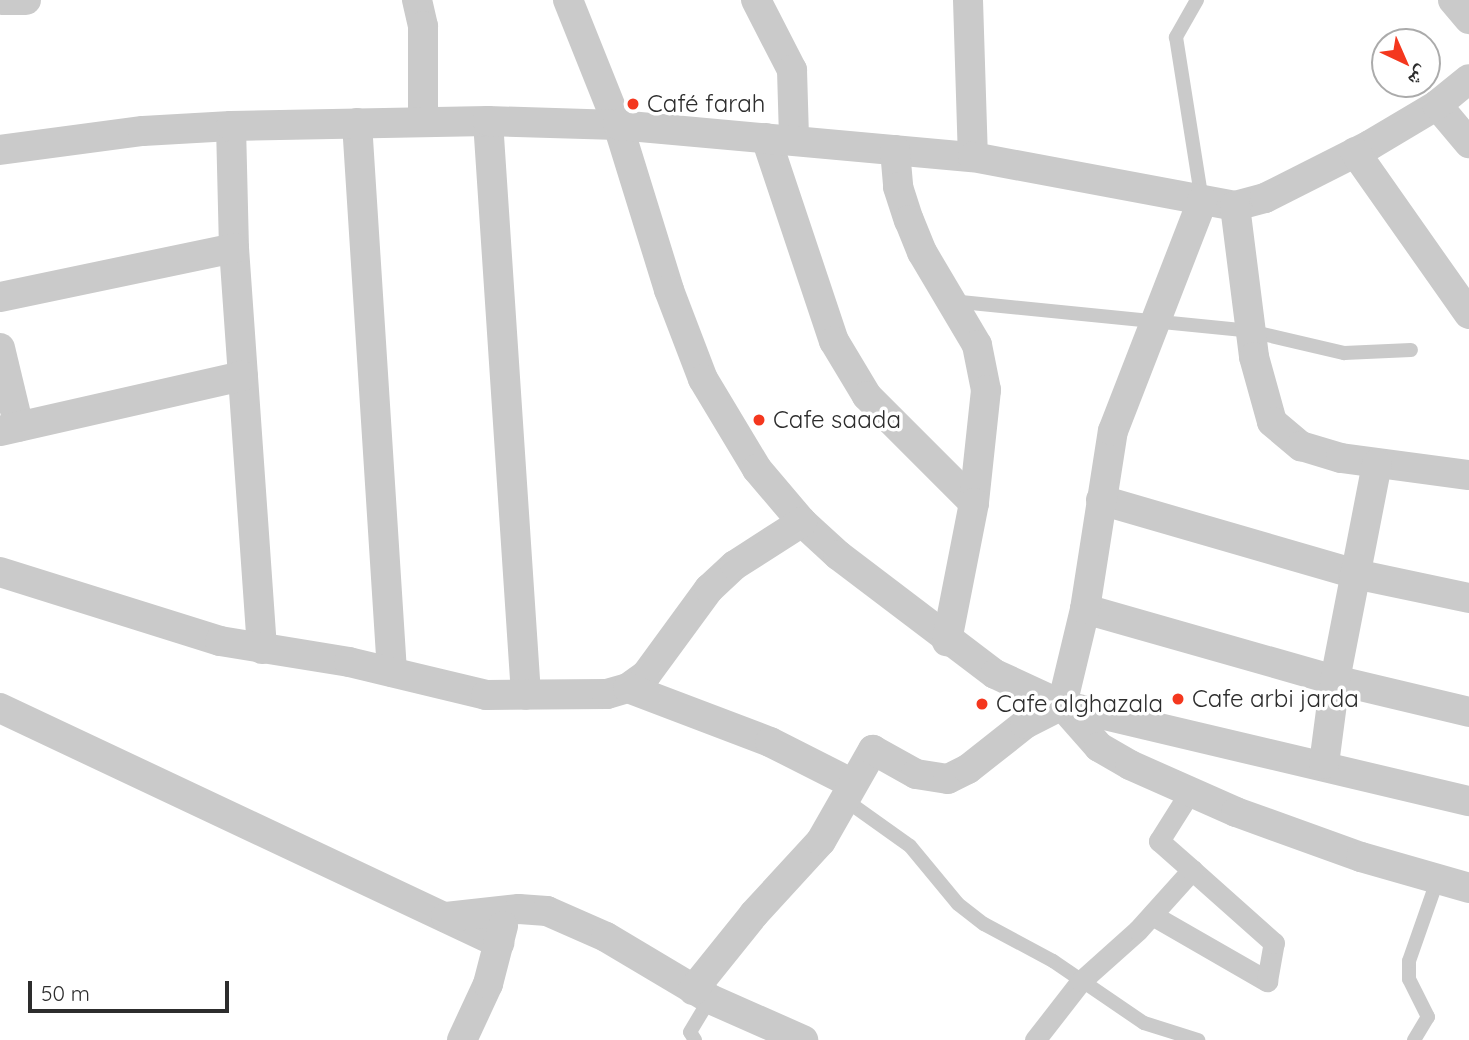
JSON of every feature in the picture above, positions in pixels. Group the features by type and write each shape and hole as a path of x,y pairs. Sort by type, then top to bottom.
{"street":[{"path":"3,0 26,0"},
{"path":"417,0 423,26 424,122"},
{"path":"568,0 618,125 669,290 704,379 735,437 802,522 947,641 995,674 1062,705 1325,764 1469,801"},
{"path":"756,0 792,70 780,138 834,341 867,396 974,503"},
{"path":"968,0 973,157"},
{"path":"1453,0 1469,19"},
{"path":"0,150 143,131 231,127 488,121 618,125 973,157 1163,190 1202,201 1235,206 1265,198 1355,152 1437,105 1469,79"},
{"path":"1437,105 1469,143"},
{"path":"488,121 526,695"},
{"path":"357,123 392,672"},
{"path":"231,127 234,248 262,649"},
{"path":"895,150 898,187 909,220 980,352 986,390 974,503 947,641"},
{"path":"1355,152 1469,314"},
{"path":"702,994 754,914 813,851 873,750 925,777 954,777 1025,724 1062,705 1086,609 1113,431 1202,201"},
{"path":"1235,206 1250,331 1264,401 1272,422 1283,435 1301,446 1377,464 1469,475"},
{"path":"0,297 234,248"},
{"path":"0,348 10,429 243,376"},
{"path":"1325,764 1335,680 1377,464"},
{"path":"1101,500 1355,574 1469,598"},
{"path":"0,572 220,641 392,672 485,695 607,694 628,688 663,658 709,589 735,565 802,522"},
{"path":"1086,609 1335,680 1469,712"},
{"path":"628,688 770,742 848,791"},
{"path":"1062,705 1100,747 1190,792 1437,881 1469,888"},
{"path":"0,708 499,943"},
{"path":"1152,915 1266,981 1274,943 1159,841 1190,792"},
{"path":"1035,1040 1081,981 1152,915 1192,870"},
{"path":"446,917 507,911 547,911 575,922 702,994 803,1040"},
{"path":"462,1040 488,984 507,911"}],"lane":[{"path":"1197,0 1176,37 1202,201"},
{"path":"950,300 1156,325 1250,331 1307,348 1345,354 1410,350"},
{"path":"848,791 910,846 970,914 1152,1027 1198,1040"},
{"path":"1414,1040 1427,1017 1409,979 1409,961 1437,881"},
{"path":"691,1037 702,994"}],"place":[{"name":"Café farah","path":"633,104"},
{"name":"Cafe saada","path":"759,420"},
{"name":"Cafe arbi jarda","path":"1178,699"},
{"name":"Cafe alghazala","path":"982,704"}]}
